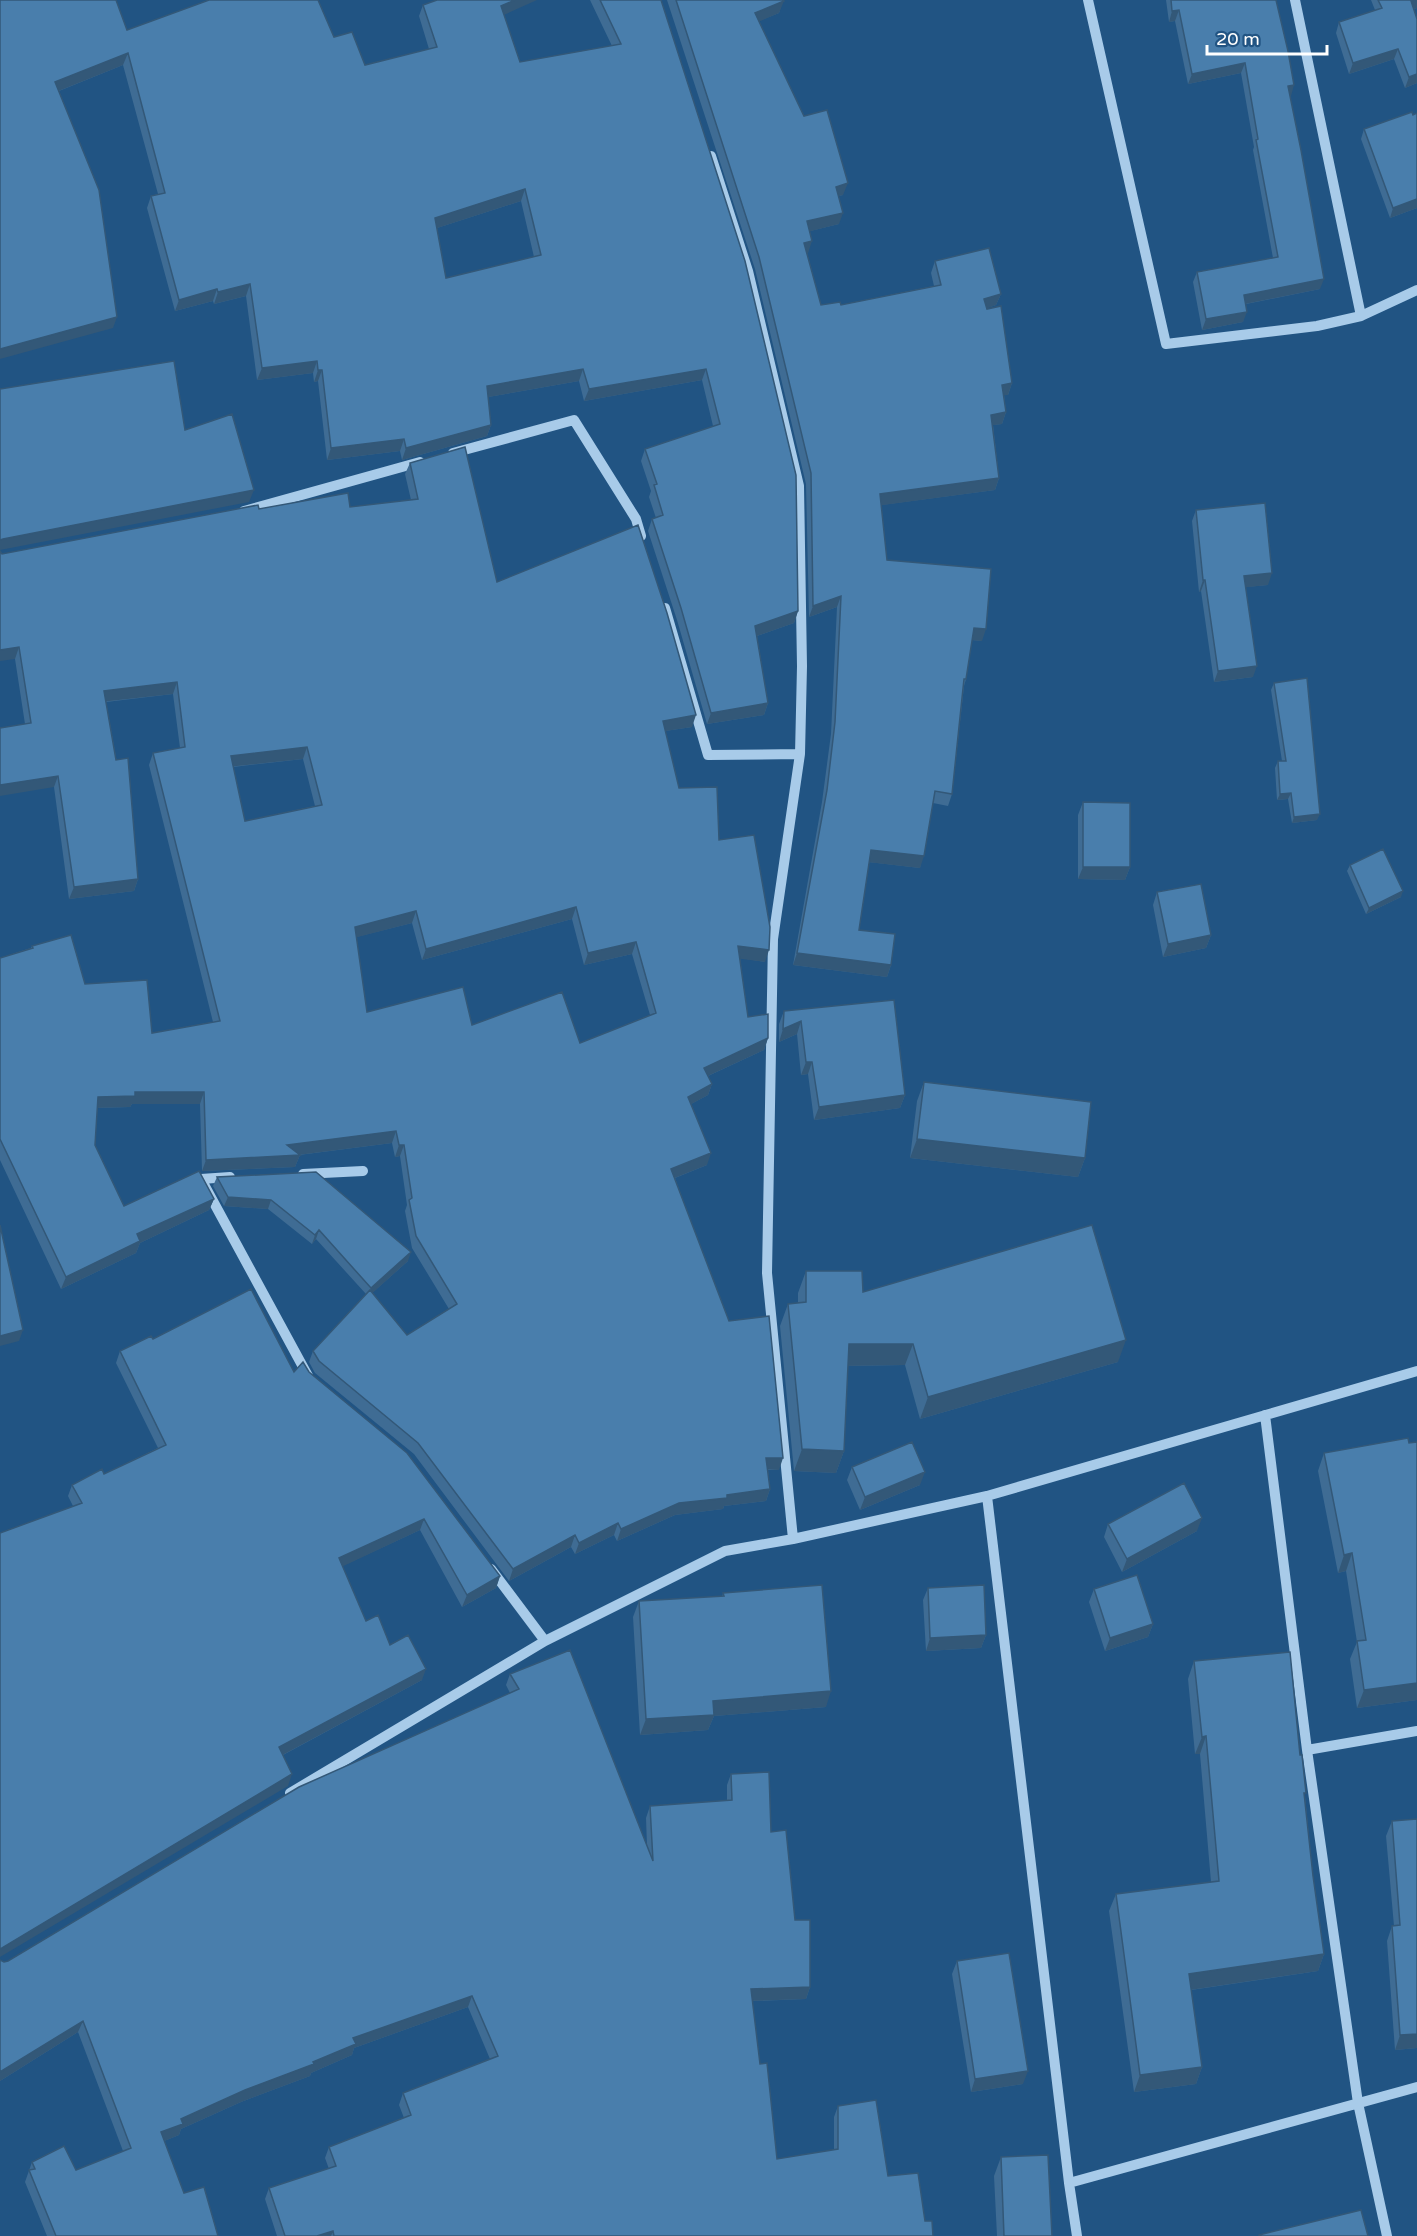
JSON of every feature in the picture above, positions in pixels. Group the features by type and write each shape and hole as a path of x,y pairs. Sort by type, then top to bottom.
{"street":[{"path":"1088,0 1166,344 1317,326 1361,316 1417,290"},
{"path":"1295,0 1361,316"},
{"path":"708,147 748,271 799,486 802,666 800,754 773,939 767,1274 794,1539"},
{"path":"237,513 574,420 636,519 646,550"},
{"path":"663,602 708,755 800,754"},
{"path":"294,1174 363,1171"},
{"path":"236,1177 201,1179 309,1378 318,1385"},
{"path":"278,1800 545,1641 725,1551 794,1539 987,1496 1417,1371"},
{"path":"1265,1414 1307,1750 1358,2103 1387,2236"},
{"path":"987,1496 1077,2236"},
{"path":"483,1559 545,1641"},
{"path":"1307,1750 1417,1731"},
{"path":"1069,2183 1417,2087"}],"building":[{"path":"0,0 116,0 127,30 209,0 318,0 334,37 352,32 365,65 437,47 423,5 437,0 515,0 501,6 520,62 621,44 600,0 661,0 745,261 796,475 798,611 755,626 768,703 711,713 681,608 652,519 663,515 654,485 657,484 645,449 720,424 706,369 589,389 583,369 487,386 491,425 406,448 404,439 331,448 322,370 318,370 317,361 262,368 250,284 218,292 217,289 179,300 151,196 165,193 128,53 55,82 99,190 117,317 0,349","holes":["525,189 541,255 446,278 435,218"]},
{"path":"676,0 784,1 755,13 804,116 827,110 848,183 836,187 843,213 807,221 812,241 804,243 821,305 840,302 841,305 941,285 935,261 989,248 1001,294 984,299 987,309 1001,306 1012,383 1002,385 1006,412 991,415 999,478 880,494 887,560 991,569 986,629 974,628 966,679 964,679 952,794 935,791 924,856 871,850 859,930 895,934 891,965 797,953 827,790 835,722 841,596 813,606 811,473 759,257"},
{"path":"1171,0 1276,0 1294,85 1288,86 1324,279 1244,295 1247,312 1206,319 1197,272 1278,257 1256,140 1258,139 1245,63 1192,74 1179,10 1172,11"},
{"path":"1378,0 1413,0 1411,1 1417,19 1417,74 1409,77 1398,49 1353,63 1339,22 1382,8"},
{"path":"1412,112 1413,115 1417,113 1417,199 1393,208 1364,129"},
{"path":"174,361 185,430 232,414 254,490 0,540 0,389"},
{"path":"465,447 497,582 638,525 667,613 696,715 663,721 679,788 717,787 719,840 754,835 770,927 769,950 738,946 748,1017 768,1014 768,1038 704,1068 712,1084 688,1097 711,1153 671,1169 729,1321 769,1316 783,1458 766,1458 770,1489 727,1495 727,1498 679,1503 621,1529 618,1523 579,1543 575,1535 513,1569 418,1443 319,1361 313,1351 370,1290 407,1335 457,1304 416,1236 409,1200 412,1198 404,1145 399,1145 396,1131 287,1145 300,1155 206,1160 204,1092 135,1092 135,1096 98,1097 95,1145 124,1206 199,1171 214,1199 137,1234 140,1241 66,1277 0,1139 0,958 71,935 85,984 147,980 152,1033 220,1021 153,753 185,747 177,682 104,691 116,760 128,758 138,879 74,887 58,776 0,785 0,728 31,723 19,647 0,650 0,551 2,554 258,505 259,509 348,493 350,507 418,499 410,463","holes":["307,747 322,805 245,821 231,756","576,907 588,953 636,942 656,1013 580,1043 562,992 472,1025 463,987 367,1012 355,927 416,911 426,949"]},
{"path":"1265,503 1272,573 1244,576 1257,666 1218,671 1205,580 1203,580 1196,510"},
{"path":"1307,678 1320,814 1294,817 1291,793 1280,794 1278,761 1286,761 1274,683"},
{"path":"1083,802 1130,803 1130,867 1083,867"},
{"path":"1383,849 1403,891 1369,908 1350,865"},
{"path":"1201,884 1211,935 1168,944 1157,892"},
{"path":"894,1000 905,1095 819,1107 812,1062 806,1062 801,1021 783,1029 784,1011"},
{"path":"924,1082 1091,1102 1085,1158 917,1139"},
{"path":"316,1172 411,1252 371,1288 319,1230 315,1235 271,1200 228,1197 217,1177"},
{"path":"0,1225 23,1330 0,1336"},
{"path":"1092,1225 1126,1340 928,1397 913,1344 849,1344 844,1451 802,1449 788,1304 806,1302 806,1271 862,1271 863,1292"},
{"path":"251,1289 294,1372 303,1362 309,1372 407,1453 500,1576 467,1595 424,1519 339,1558 366,1621 378,1615 390,1645 408,1635 426,1669 279,1747 292,1774 0,1949 0,1533 82,1503 72,1485 102,1469 104,1474 166,1445 120,1351 151,1336 153,1339"},
{"path":"1408,1438 1409,1443 1417,1442 1417,1683 1364,1690 1357,1641 1366,1640 1352,1553 1344,1555 1324,1453"},
{"path":"912,1442 925,1472 865,1497 852,1467"},
{"path":"1184,1483 1202,1518 1127,1559 1108,1524"},
{"path":"1137,1575 1153,1624 1110,1638 1094,1589"},
{"path":"822,1585 831,1691 713,1701 714,1715 646,1719 639,1601 724,1596 723,1593"},
{"path":"984,1585 986,1635 930,1638 928,1588"},
{"path":"570,1650 653,1861 650,1806 732,1800 731,1774 769,1772 771,1832 786,1830 795,1920 810,1920 810,1987 751,1989 760,2064 767,2063 777,2159 838,2149 838,2106 876,2100 888,2176 918,2173 925,2221 932,2221 933,2236 334,2236 333,2231 317,2236 285,2236 269,2188 336,2166 329,2147 411,2115 403,2093 498,2056 472,1996 353,2038 356,2044 313,2062 314,2064 245,2090 181,2119 183,2124 161,2132 184,2193 204,2187 218,2236 56,2236 29,2170 35,2169 32,2162 64,2146 76,2170 131,2148 83,2021 0,2072 0,1960 8,1961 299,1787 519,1689 510,1674"},
{"path":"1290,1652 1313,1876 1324,1954 1189,1974 1202,2067 1140,2075 1116,1894 1219,1881 1206,1736 1202,1737 1194,1661"},
{"path":"1417,1819 1417,2034 1400,2035 1392,1926 1400,1925 1392,1821"},
{"path":"1009,1953 1028,2071 975,2079 957,1961"},
{"path":"1048,2155 1052,2236 1004,2236 1001,2157"},
{"path":"1361,2210 1368,2236 1259,2236 1259,2235"}]}
